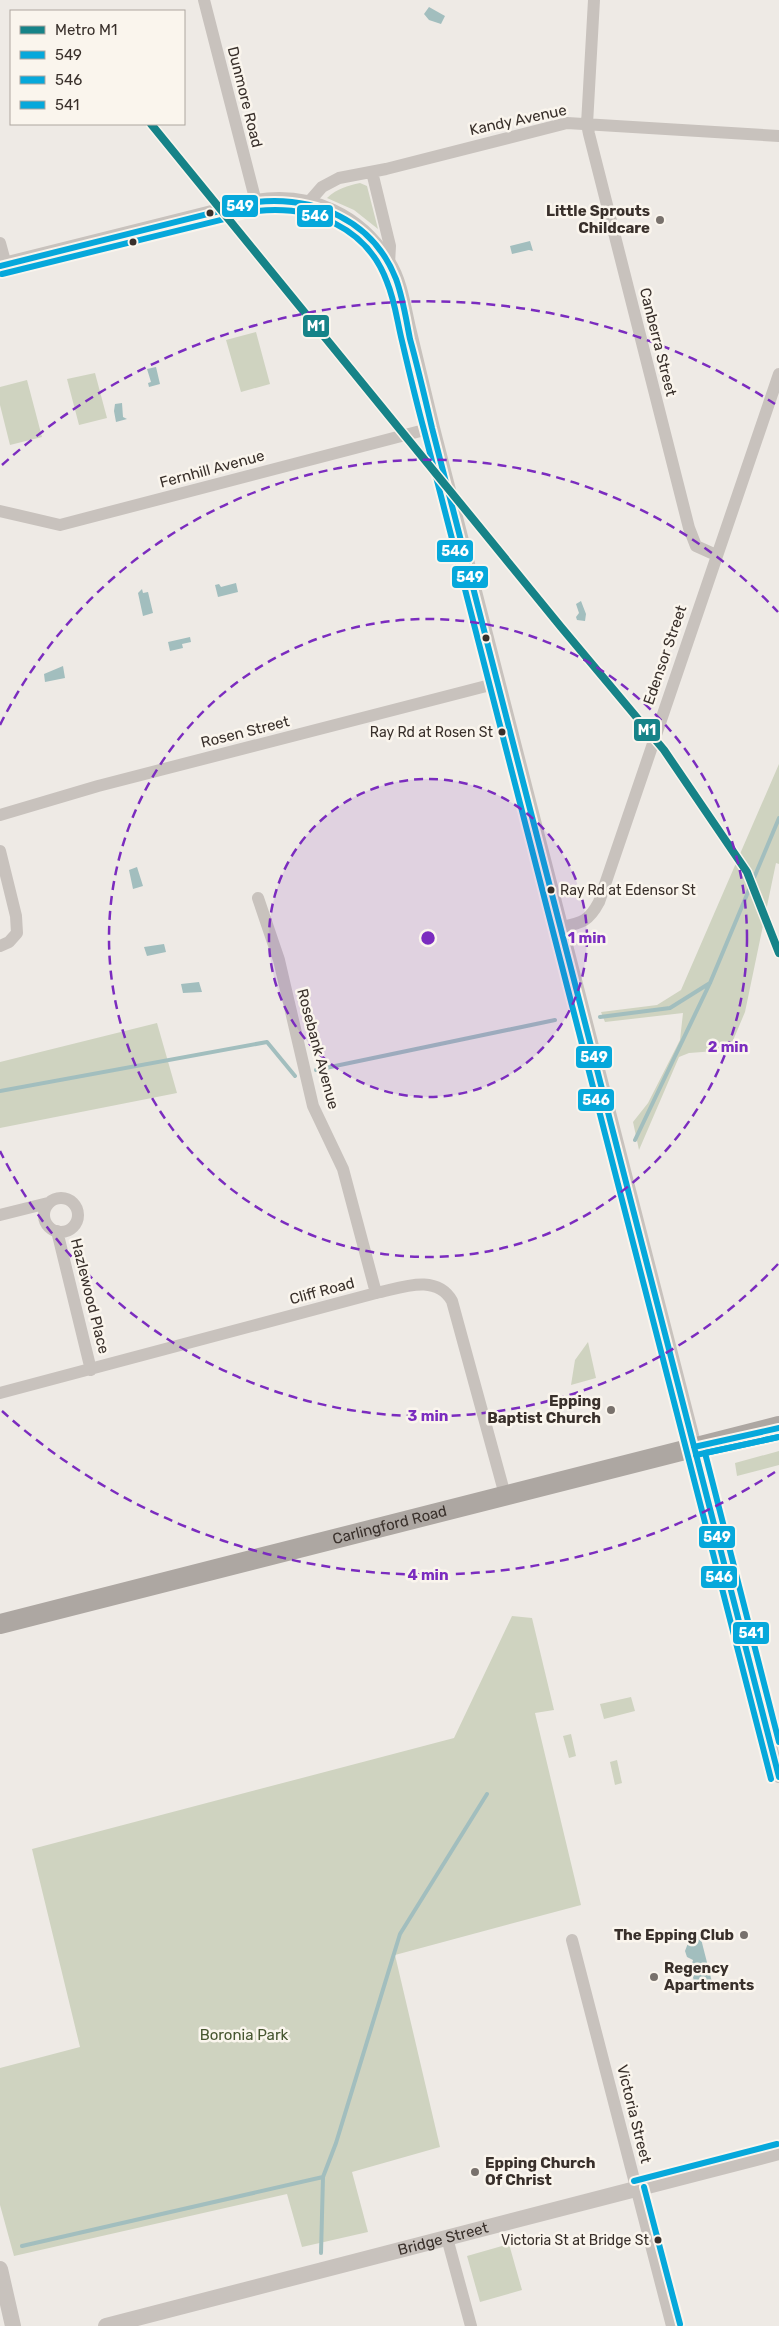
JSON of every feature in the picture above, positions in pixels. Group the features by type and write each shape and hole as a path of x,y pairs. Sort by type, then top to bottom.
{"main road":[{"path":"759,1430 779,1415"},
{"name":"Carlingford Road","path":"0,1624 759,1430 779,1427"}],"street":[{"name":"Dunmore Road","path":"204,0 256,202"},
{"name":"Canberra Street","path":"594,0 587,124 689,528 696,546 716,555"},
{"name":"Kandy Avenue","path":"308,203 316,192 329,182 339,178 372,172 567,123 779,136"},
{"path":"372,172 390,246 389,264"},
{"path":"0,243 3,265 256,202 281,199 308,203 337,213 352,222 365,233 389,264 401,298 432,428 562,927 779,1777"},
{"name":"Edensor Street","path":"562,927 580,924 592,915 599,902 779,374"},
{"name":"Fernhill Avenue","path":"0,511 60,525 432,428"},
{"name":"Rosen Street","path":"0,815 98,786 498,683"},
{"path":"0,851 16,916 17,933 9,942 0,946"},
{"name":"Rosebank Avenue","path":"258,898 279,960 313,1106 343,1169 376,1293"},
{"name":"Hazlewood Place","path":"0,1215 66,1198 78,1209 78,1220 75,1225 65,1232 57,1231 46,1222 45,1211 48,1203"},
{"name":"Hazlewood Place","path":"57,1231 91,1370"},
{"name":"Cliff Road","path":"0,1393 376,1293 420,1284 440,1288 448,1294 452,1301 505,1496"},
{"name":"Victoria Street","path":"572,1940 672,2326"},
{"name":"Bridge Street","path":"106,2326 779,2152"},
{"path":"447,2238 471,2326"},
{"path":"0,2269 14,2326"}],"green space":[{"path":"360,183 367,186 378,229 354,210 327,198 343,188"},
{"path":"256,332 270,384 241,392 226,340"},
{"path":"95,373 107,418 79,425 67,379"},
{"path":"27,380 42,437 10,445 0,405 0,387"},
{"path":"779,764 779,864 776,863 745,1012 729,1050 689,1053 679,1057 639,1150 633,1122 648,1103 680,1040 683,1013 605,1022 601,1012 657,1005 681,990"},
{"path":"157,1023 177,1093 0,1128 0,1062"},
{"path":"588,1342 596,1378 571,1385 575,1360"},
{"path":"779,1451 779,1465 737,1476 735,1463"},
{"name":"Boronia Park","path":"512,1616 532,1618 554,1710 535,1713 581,1905 395,1955 440,2147 352,2172 368,2232 302,2247 287,2194 14,2256 0,2205 0,2068 80,2047 32,1849 454,1738"},
{"path":"631,1697 635,1711 604,1719 600,1704"},
{"path":"571,1734 576,1756 569,1758 563,1736"},
{"path":"617,1760 622,1783 615,1785 610,1762"},
{"path":"509,2244 522,2290 480,2302 467,2256"}],"water":[{"path":"429,7 445,16 441,24 429,20 424,14"},
{"path":"530,241 533,251 529,250 512,254 510,246"},
{"path":"156,367 160,384 149,387 148,383 151,382 147,369"},
{"path":"122,403 123,417 127,419 116,422 115,404"},
{"path":"236,583 238,592 218,597 215,585 219,584 221,587"},
{"path":"142,589 143,593 148,592 153,613 143,616 138,593"},
{"path":"581,601 586,614 585,621 577,620 576,617 579,613 576,604"},
{"path":"190,637 191,642 182,644 183,648 170,651 168,642"},
{"path":"63,666 65,678 45,682 44,674"},
{"path":"137,867 143,886 133,889 129,870"},
{"path":"164,944 166,952 147,956 144,947"},
{"path":"199,982 202,992 183,993 181,984"},
{"path":"700,1935 712,1982 695,1987 691,1967 693,1960 687,1957 685,1951 690,1938"}],"waterway":[{"path":"635,1140 710,983 779,818"},
{"path":"600,1017 670,1008 710,983"},
{"path":"316,1070 555,1020"},
{"path":"0,1091 267,1042 295,1076"},
{"path":"22,2246 323,2177 336,2143 400,1934 487,1794"},
{"path":"321,2253 323,2177"}],"metro line":[{"name":"M1","path":"152,125 561,627 664,750 747,872 779,953"}],"transit line":[{"name":"549","path":"0,266 256,202 278,201 300,203 340,216 373,241 386,259 401,294 432,428 779,1777"},
{"name":"546","path":"2,274 257,211 278,210 317,216 335,224 352,234 366,247 378,263 390,289 394,304 418,408 771,1779"},
{"name":"549","path":"694,1447 779,1428"},
{"name":"546","path":"696,1455 779,1437"},
{"name":"541","path":"779,1437 705,1453 779,1742"},
{"name":"541","path":"634,2181 777,2144"},
{"name":"541","path":"644,2187 680,2324"}],"place":[{"name":"Little Sprouts Childcare","path":"660,220"},
{"name":"Ray Rd at Rosen St","path":"502,732"},
{"name":"Ray Rd at Edensor St","path":"551,890"},
{"name":"Epping Baptist Church","path":"611,1410"},
{"name":"The Epping Club","path":"744,1935"},
{"name":"Regency Apartments","path":"654,1977"},
{"name":"Epping Church Of Christ","path":"475,2172"},
{"name":"Victoria St at Bridge St","path":"658,2240"}]}
